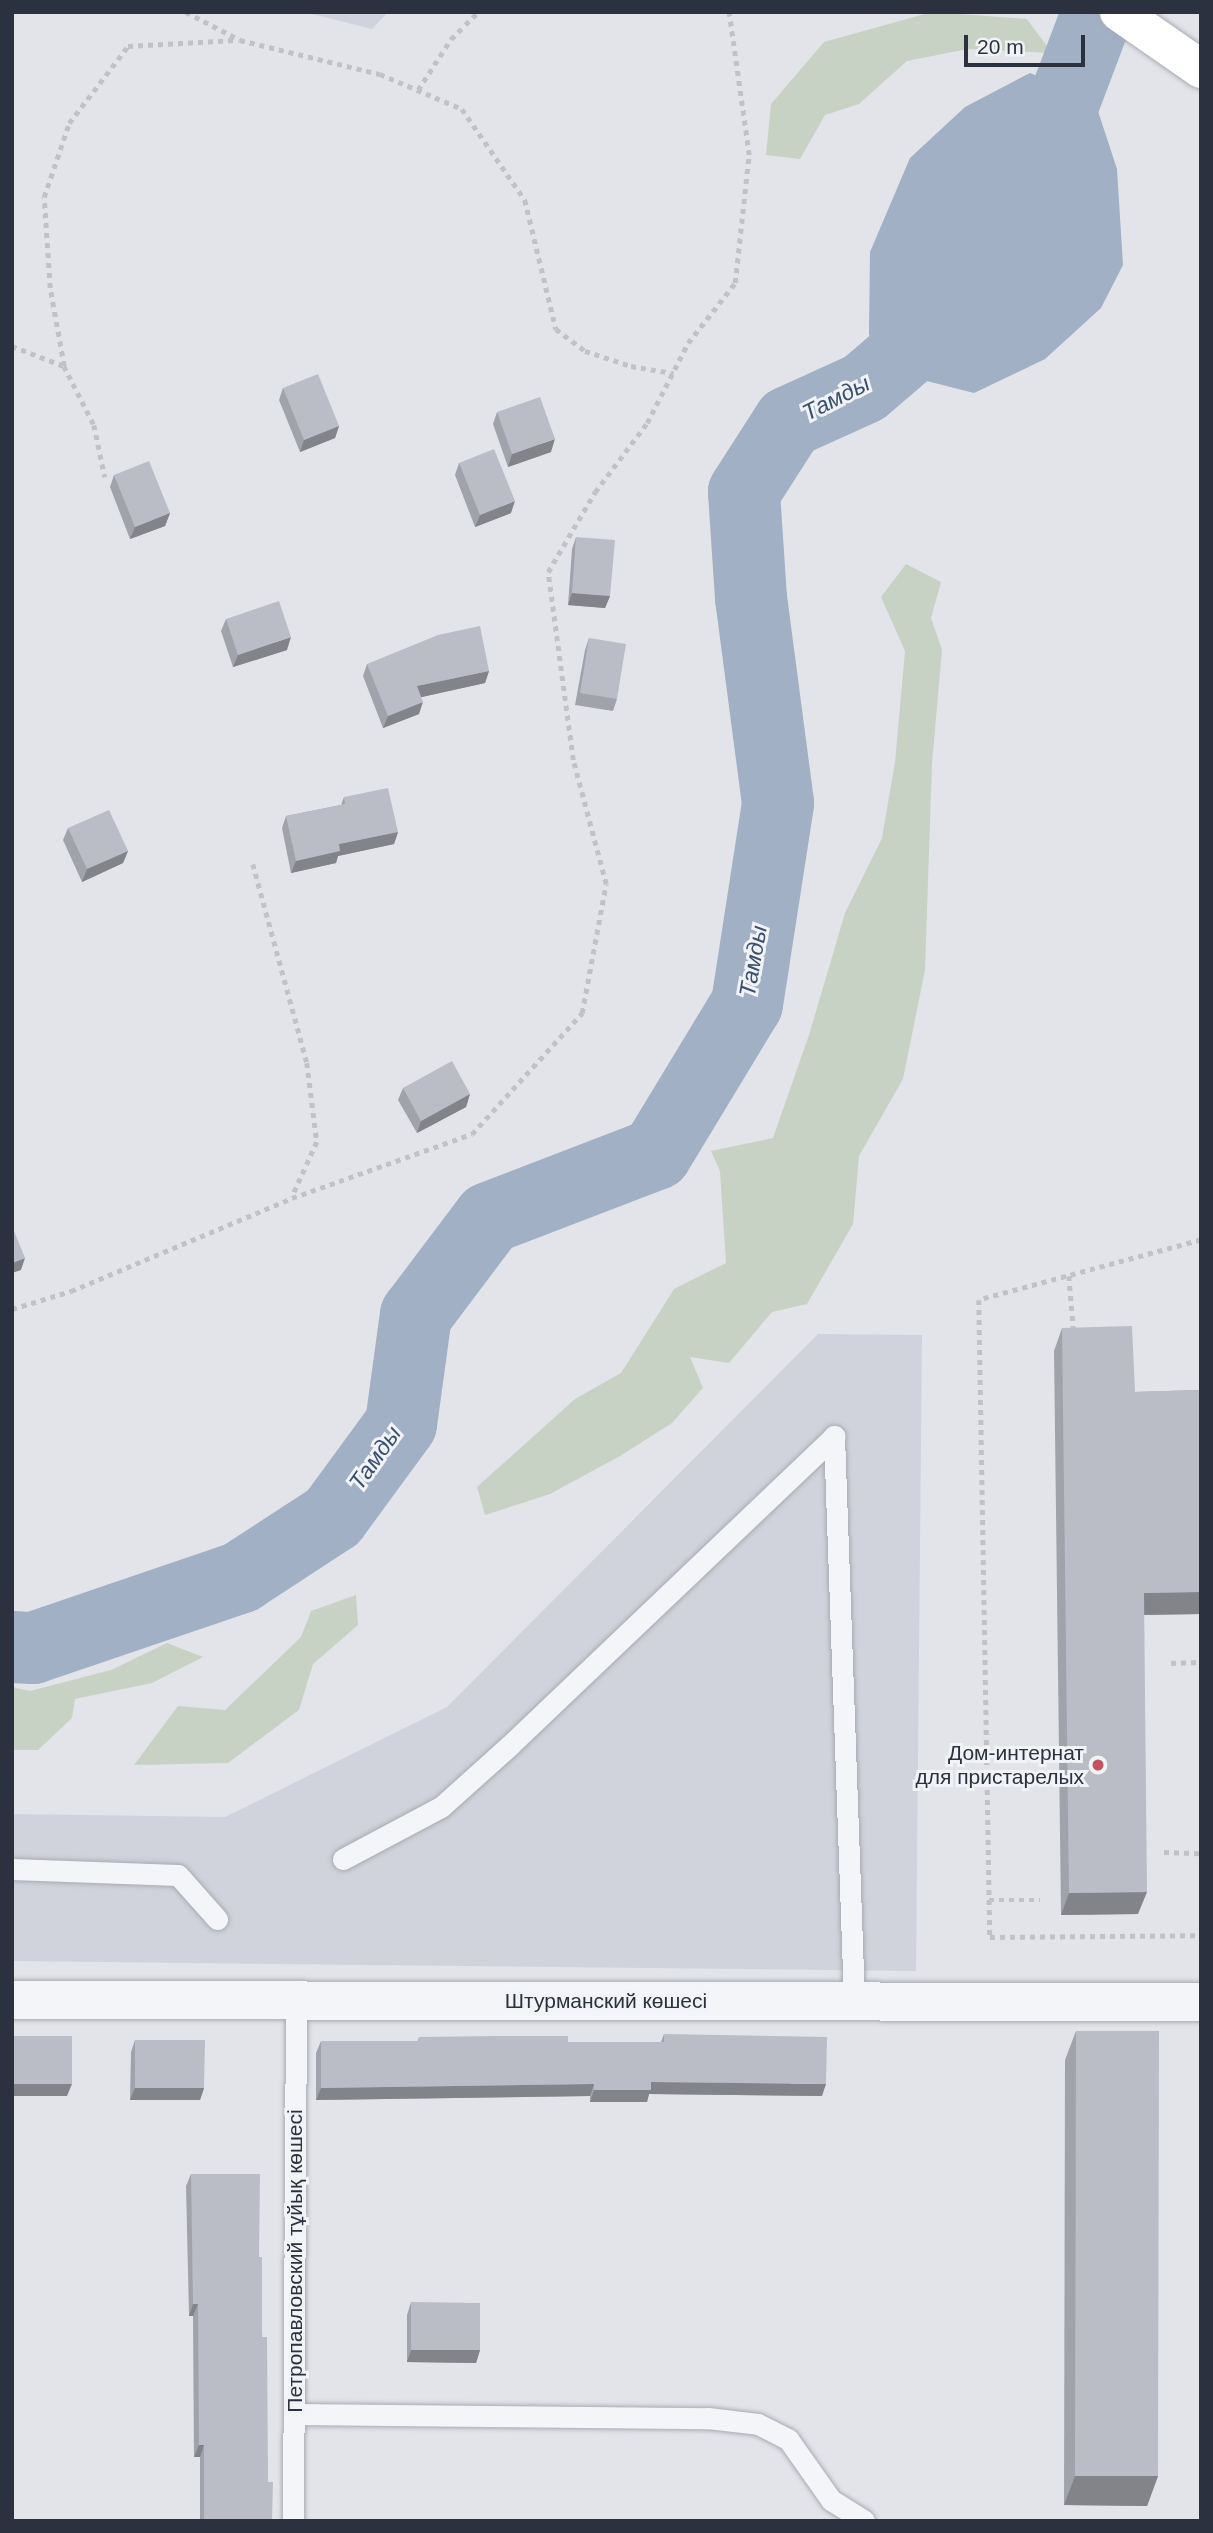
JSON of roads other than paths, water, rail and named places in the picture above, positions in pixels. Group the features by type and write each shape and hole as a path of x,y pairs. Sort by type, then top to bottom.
{"main road":[{"path":"1119,12 1201,69"}],"street":[{"name":"Штурманский көшесі","path":"12,2000 1201,2002"}],"lane":[{"path":"343,1859 441,1807 520,1736 834,1436 854,2001"},
{"path":"12,1869 178,1875 217,1919"},
{"name":"Петропавловский тұйық көшесі","path":"293,2521 296,2001"},
{"path":"294,2414 708,2418 758,2424 788,2439 831,2500 864,2521"}],"water":[{"path":"1030,73 1094,99 1117,169 1123,265 1101,308 1045,359 974,393 915,378 869,335 870,252 910,158 965,107"}],"waterway":[{"name":"Тамды","path":"1034,181 1098,12"},
{"name":"Тамды","path":"12,1647 33,1648 241,1577 333,1517 401,1424 416,1315 489,1218 656,1154 747,1004 778,803 751,598 744,492 789,422 864,388 970,297"}],"place":[{"name":"Дом-интернат для пристарелых","path":"1098,1765"}]}
